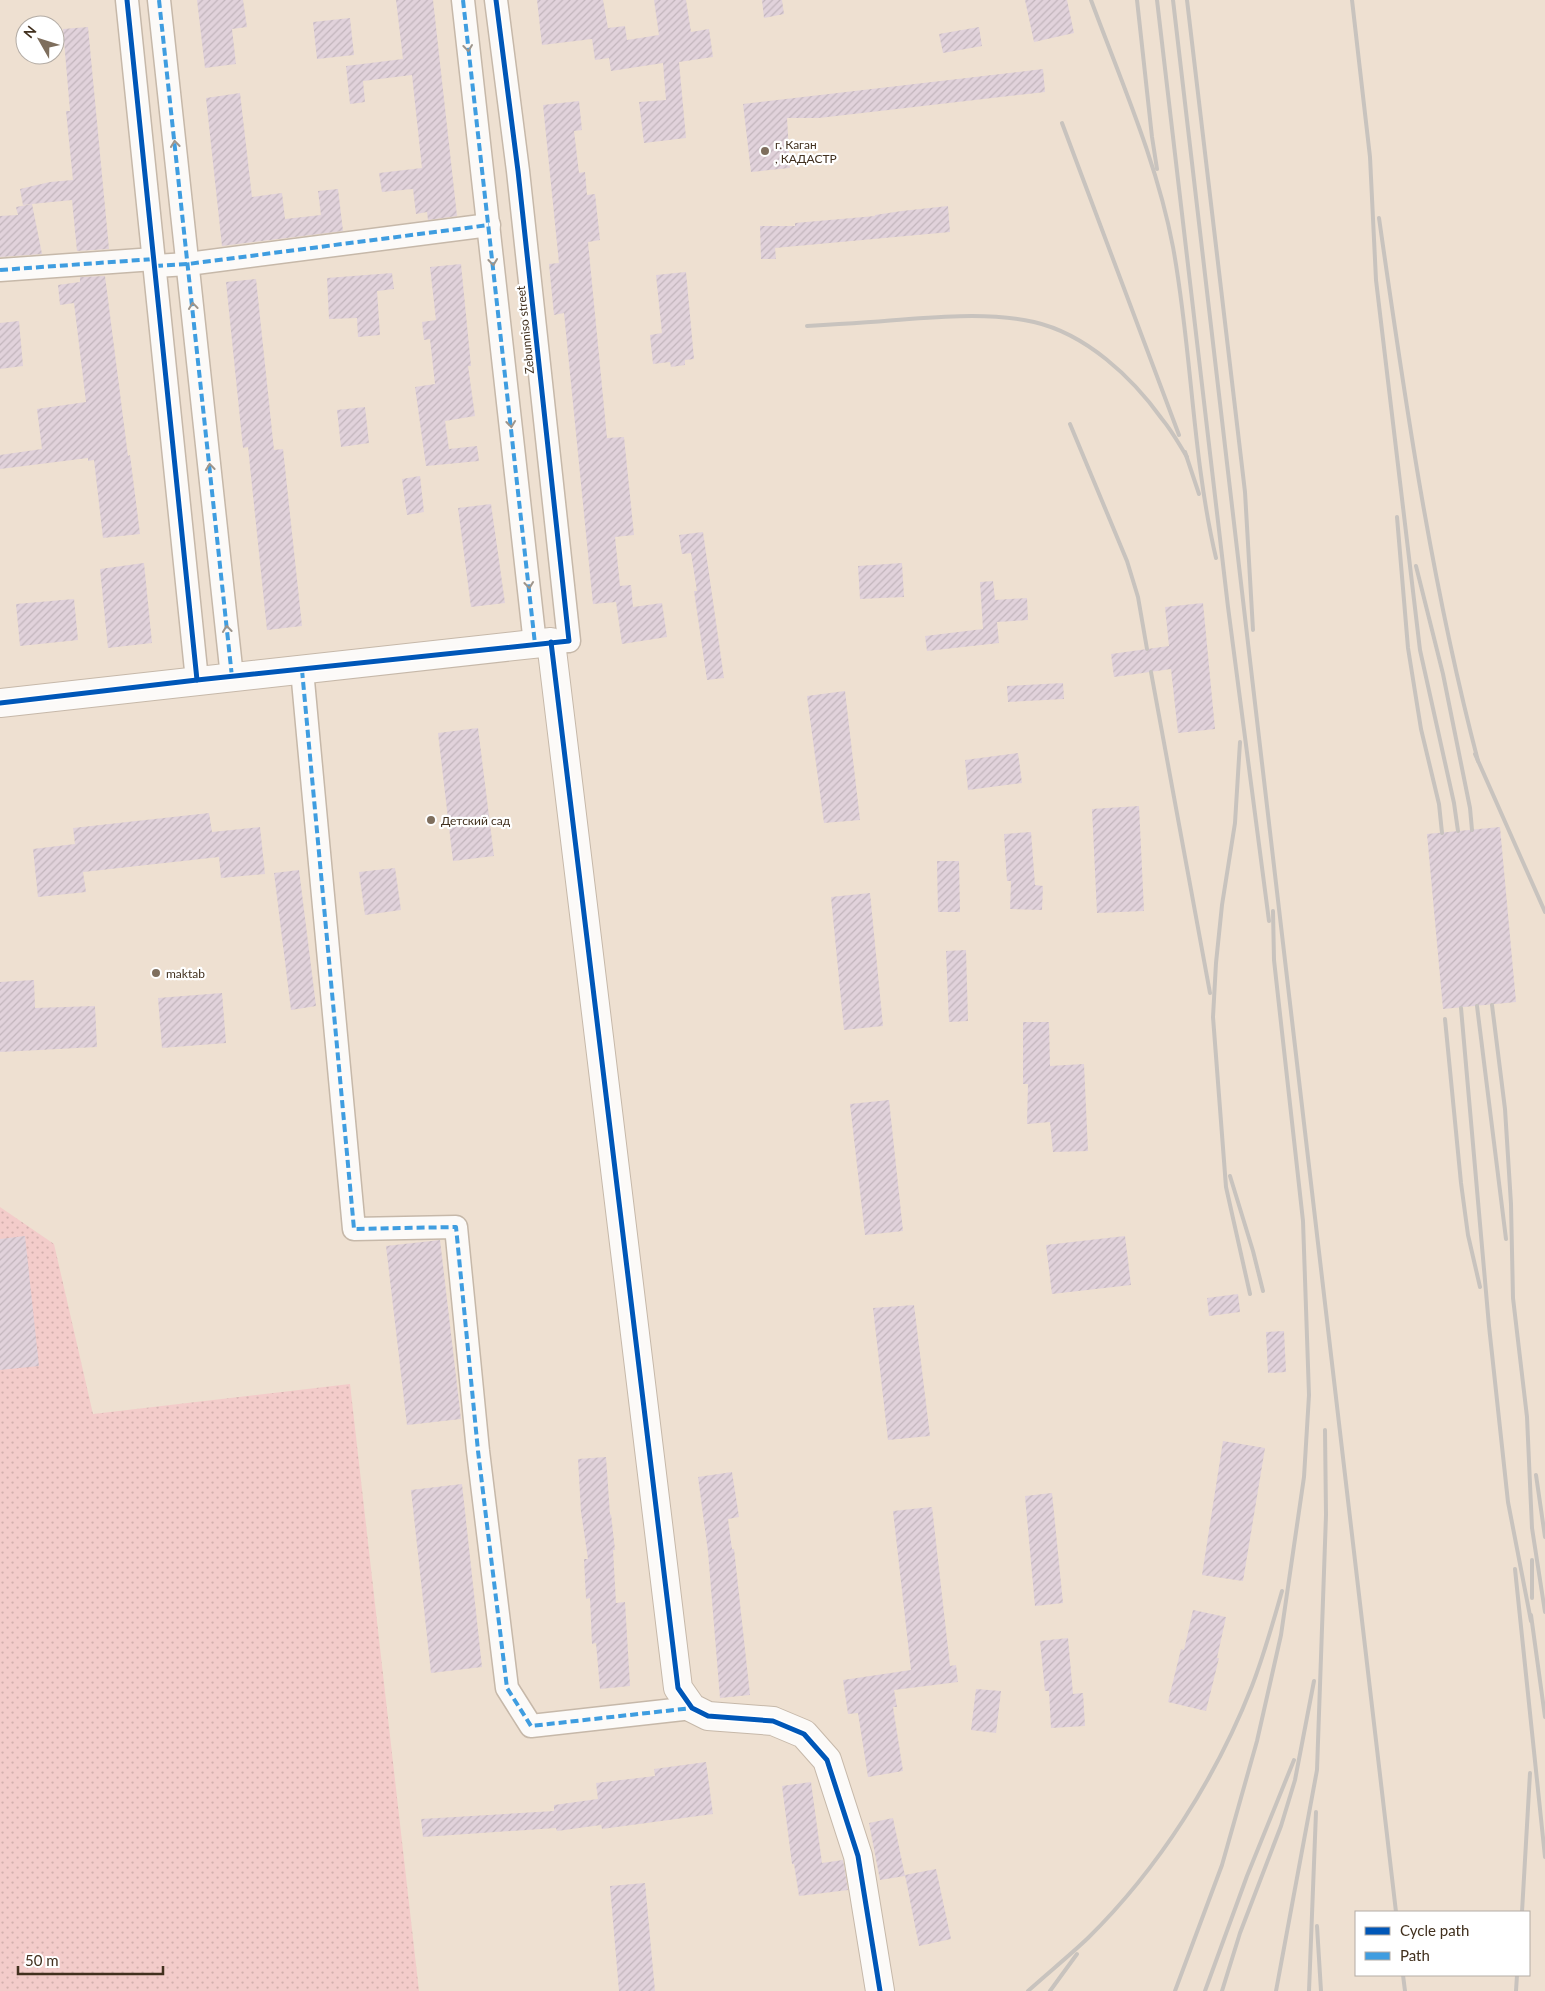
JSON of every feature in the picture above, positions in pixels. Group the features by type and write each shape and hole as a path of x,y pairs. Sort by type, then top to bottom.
{"street":[{"name":"Zebunniso street","path":"463,0 489,225 543,643 569,641 518,171 496,0"},
{"path":"158,1 232,677"},
{"path":"130,3 154,263 197,680"},
{"path":"0,270 154,263 188,264 489,225"},
{"path":"0,703 543,643 678,1688 692,1708 708,1716 773,1721 804,1734 827,1760 858,1856 880,1991"},
{"path":"302,670 354,1229 456,1227 478,1451 507,1688 531,1726 692,1708"}],"shaded area":[{"path":"0,1207 54,1244 93,1414 350,1384 419,1991 0,1991"}],"building":[{"path":"197,0 243,0 247,27 232,29 236,64 205,68"},
{"path":"396,0 433,0 457,216 428,220 427,212 416,214 413,189 382,192 379,173 422,168 412,75 363,81 365,102 350,104 346,66 403,59"},
{"path":"537,0 603,0 608,28 625,26 627,40 659,35 654,0 686,0 691,32 709,29 713,57 679,62 686,138 644,143 639,102 666,100 663,63 611,71 609,58 595,60 592,39 542,45"},
{"path":"762,0 782,0 784,14 764,18"},
{"path":"1025,0 1067,0 1074,33 1034,42"},
{"path":"350,18 354,55 317,59 313,22"},
{"path":"88,27 109,249 77,251 72,200 23,205 20,189 50,182 73,180 66,111 70,111 65,29"},
{"path":"979,27 982,46 943,53 939,34"},
{"path":"1043,69 1045,92 819,118 787,118 790,168 751,172 743,104"},
{"path":"240,93 252,197 282,193 285,219 321,215 318,191 338,189 343,231 222,246 206,98"},
{"path":"579,101 582,130 574,131 579,173 585,172 587,195 595,194 600,240 588,242 607,438 624,437 634,535 615,537 620,586 631,585 633,607 662,603 667,637 622,644 616,602 593,604 564,313 554,315 549,264 559,263 543,105"},
{"path":"32,204 42,254 0,257 0,216 18,215 16,207"},
{"path":"948,206 950,232 775,248 776,259 761,259 760,226 795,226 795,223 875,216"},
{"path":"461,264 471,366 468,366 475,416 445,421 449,449 477,446 479,461 426,466 415,387 435,384 430,339 424,340 422,322 436,320 430,267"},
{"path":"686,272 694,359 685,360 685,365 671,367 670,362 653,364 650,335 662,333 656,275"},
{"path":"392,273 394,289 377,291 380,335 358,337 357,318 329,319 327,278"},
{"path":"105,276 140,534 103,538 94,460 88,461 88,458 0,469 0,455 42,449 37,409 86,402 74,303 60,305 58,285 80,282 80,277"},
{"path":"256,279 274,450 283,449 302,626 267,630 248,447 243,448 226,282"},
{"path":"19,321 23,366 0,369 0,323"},
{"path":"365,407 369,443 341,447 337,410"},
{"path":"420,476 424,512 407,515 402,479"},
{"path":"491,504 505,603 471,607 458,508"},
{"path":"703,532 724,678 707,680 694,591 697,591 691,553 682,554 679,535"},
{"path":"144,563 152,643 108,648 100,569"},
{"path":"902,563 904,597 860,599 858,566"},
{"path":"993,581 995,600 1027,598 1028,620 997,622 999,643 927,651 925,636 983,629 980,582"},
{"path":"74,599 78,640 20,646 16,604"},
{"path":"1203,603 1215,729 1178,733 1171,669 1114,677 1111,654 1169,646 1165,607"},
{"path":"1063,683 1064,699 1008,702 1007,686"},
{"path":"845,691 860,820 824,823 807,696"},
{"path":"478,728 494,856 453,861 438,733"},
{"path":"1018,753 1022,783 968,790 965,760"},
{"path":"1139,806 1144,911 1097,913 1092,809"},
{"path":"209,813 212,832 260,827 265,874 221,878 219,857 83,872 86,892 38,897 33,849 75,844 73,828"},
{"path":"1500,827 1516,1002 1443,1009 1427,834"},
{"path":"1031,832 1035,885 1043,886 1042,910 1010,909 1011,881 1007,881 1004,834"},
{"path":"937,861 959,861 960,912 938,912"},
{"path":"395,868 401,910 365,915 359,872"},
{"path":"299,870 316,1006 291,1010 274,873"},
{"path":"870,893 883,1026 844,1030 831,897"},
{"path":"966,950 968,1021 949,1022 946,951"},
{"path":"34,980 35,1008 95,1006 97,1047 0,1052 0,982"},
{"path":"222,993 226,1043 162,1048 158,998"},
{"path":"1023,1022 1049,1022 1050,1066 1084,1064 1088,1151 1053,1152 1050,1122 1027,1124 1028,1084 1023,1084"},
{"path":"889,1100 903,1231 865,1235 850,1104"},
{"path":"25,1236 39,1366 0,1370 0,1239"},
{"path":"1125,1236 1131,1285 1052,1294 1046,1245"},
{"path":"440,1240 461,1419 407,1425 386,1246"},
{"path":"1238,1294 1240,1312 1209,1316 1207,1298"},
{"path":"914,1305 930,1436 888,1440 873,1308"},
{"path":"1284,1331 1286,1372 1268,1373 1266,1332"},
{"path":"1223,1441 1265,1448 1243,1581 1202,1575"},
{"path":"606,1457 610,1515 615,1550 613,1550 616,1603 625,1602 630,1686 600,1689 596,1643 592,1644 590,1598 586,1599 584,1559 588,1559 581,1512 578,1459"},
{"path":"732,1472 739,1517 728,1519 732,1549 734,1549 750,1695 720,1698 708,1552 698,1477"},
{"path":"462,1484 482,1667 431,1673 411,1490"},
{"path":"1052,1493 1063,1603 1035,1606 1025,1496"},
{"path":"932,1507 950,1666 956,1665 958,1682 894,1690 897,1707 893,1707 903,1771 868,1777 858,1713 848,1714 843,1680 911,1670 893,1511"},
{"path":"1193,1610 1226,1617 1217,1658 1219,1658 1206,1711 1168,1702 1181,1649 1184,1650"},
{"path":"1068,1638 1073,1694 1083,1693 1085,1726 1051,1728 1049,1691 1045,1691 1040,1641"},
{"path":"976,1689 1001,1691 996,1733 971,1730"},
{"path":"706,1762 713,1814 602,1829 601,1825 557,1831 556,1828 423,1837 421,1819 554,1811 554,1805 598,1799 596,1783 655,1776 654,1769"},
{"path":"811,1782 822,1863 843,1860 848,1890 799,1896 794,1864 792,1864 782,1786"},
{"path":"893,1818 905,1876 880,1880 869,1823"},
{"path":"936,1869 951,1939 919,1946 905,1875"},
{"path":"645,1883 655,1991 619,1991 610,1886"}],"railway":[{"path":"1091,0 1148,153 1166,215 1179,286 1202,481 1216,558"},
{"path":"1137,0 1157,169"},
{"path":"1157,0 1228,607 1269,921"},
{"path":"1173,0 1396,1911"},
{"path":"1187,0 1245,492 1253,630"},
{"path":"1352,0 1370,157 1376,280 1420,650 1454,803 1458,831"},
{"path":"1062,123 1179,435"},
{"path":"1379,218 1409,423 1433,559 1461,694 1478,761"},
{"path":"807,326 972,316 1019,319 1053,328 1072,336 1089,347 1122,373 1150,403 1169,428 1187,457"},
{"path":"1070,424 1127,561 1138,597 1147,649"},
{"path":"1185,452 1199,494"},
{"path":"1397,517 1408,648 1421,729 1439,804 1442,833"},
{"path":"1416,566 1443,674 1470,808 1472,830"},
{"path":"1151,672 1210,993"},
{"path":"1240,742 1235,823 1222,905 1213,1017 1226,1187 1250,1294"},
{"path":"1475,754 1545,912"},
{"path":"1175,1991 1222,1865 1257,1741 1281,1635 1304,1477 1309,1395 1303,1221 1274,960 1273,911"},
{"path":"1492,1005 1505,1109 1511,1204 1513,1298 1527,1417 1532,1528 1545,1612"},
{"path":"1477,1006 1506,1239"},
{"path":"1461,1008 1489,1326 1508,1502 1531,1621"},
{"path":"1445,1019 1461,1183 1468,1235 1480,1287"},
{"path":"1230,1176 1263,1291"},
{"path":"1276,1991 1317,1770 1326,1515 1325,1430"},
{"path":"1536,1475 1545,1537"},
{"path":"1532,1560 1532,1598"},
{"path":"1515,1569 1545,1857"},
{"path":"1028,1991 1088,1938 1114,1911 1162,1852 1183,1820 1203,1788 1238,1720 1260,1663 1282,1591"},
{"path":"1531,1615 1545,1717"},
{"path":"1222,1991 1240,1933 1281,1826 1295,1780 1314,1681"},
{"path":"1205,1991 1247,1876 1294,1760"},
{"path":"1522,1911 1530,1773"},
{"path":"1309,1991 1316,1812"},
{"path":"1317,1926 1321,1991"},
{"path":"1050,1991 1077,1954"},
{"path":"1403,1976 1405,1991"},
{"path":"1516,1991 1517,1976"}],"marked path":[{"path":"159,0 232,677"},
{"path":"463,0 535,644"},
{"path":"155,266 188,264 489,225"},
{"path":"0,270 154,259"},
{"path":"302,670 354,1229 456,1227 478,1451 507,1688 531,1726 692,1708"}],"cycle path":[{"path":"127,0 197,680"},
{"path":"0,703 197,680 569,641 518,171 496,0"},
{"path":"551,642 678,1688 692,1708 708,1716 773,1721 804,1734 827,1760 858,1856 880,1991"}],"place":[{"name":"г. Каган , КАДАСТР","path":"765,151"},
{"name":"Детский сад","path":"431,820"},
{"name":"maktab","path":"156,973"}]}
